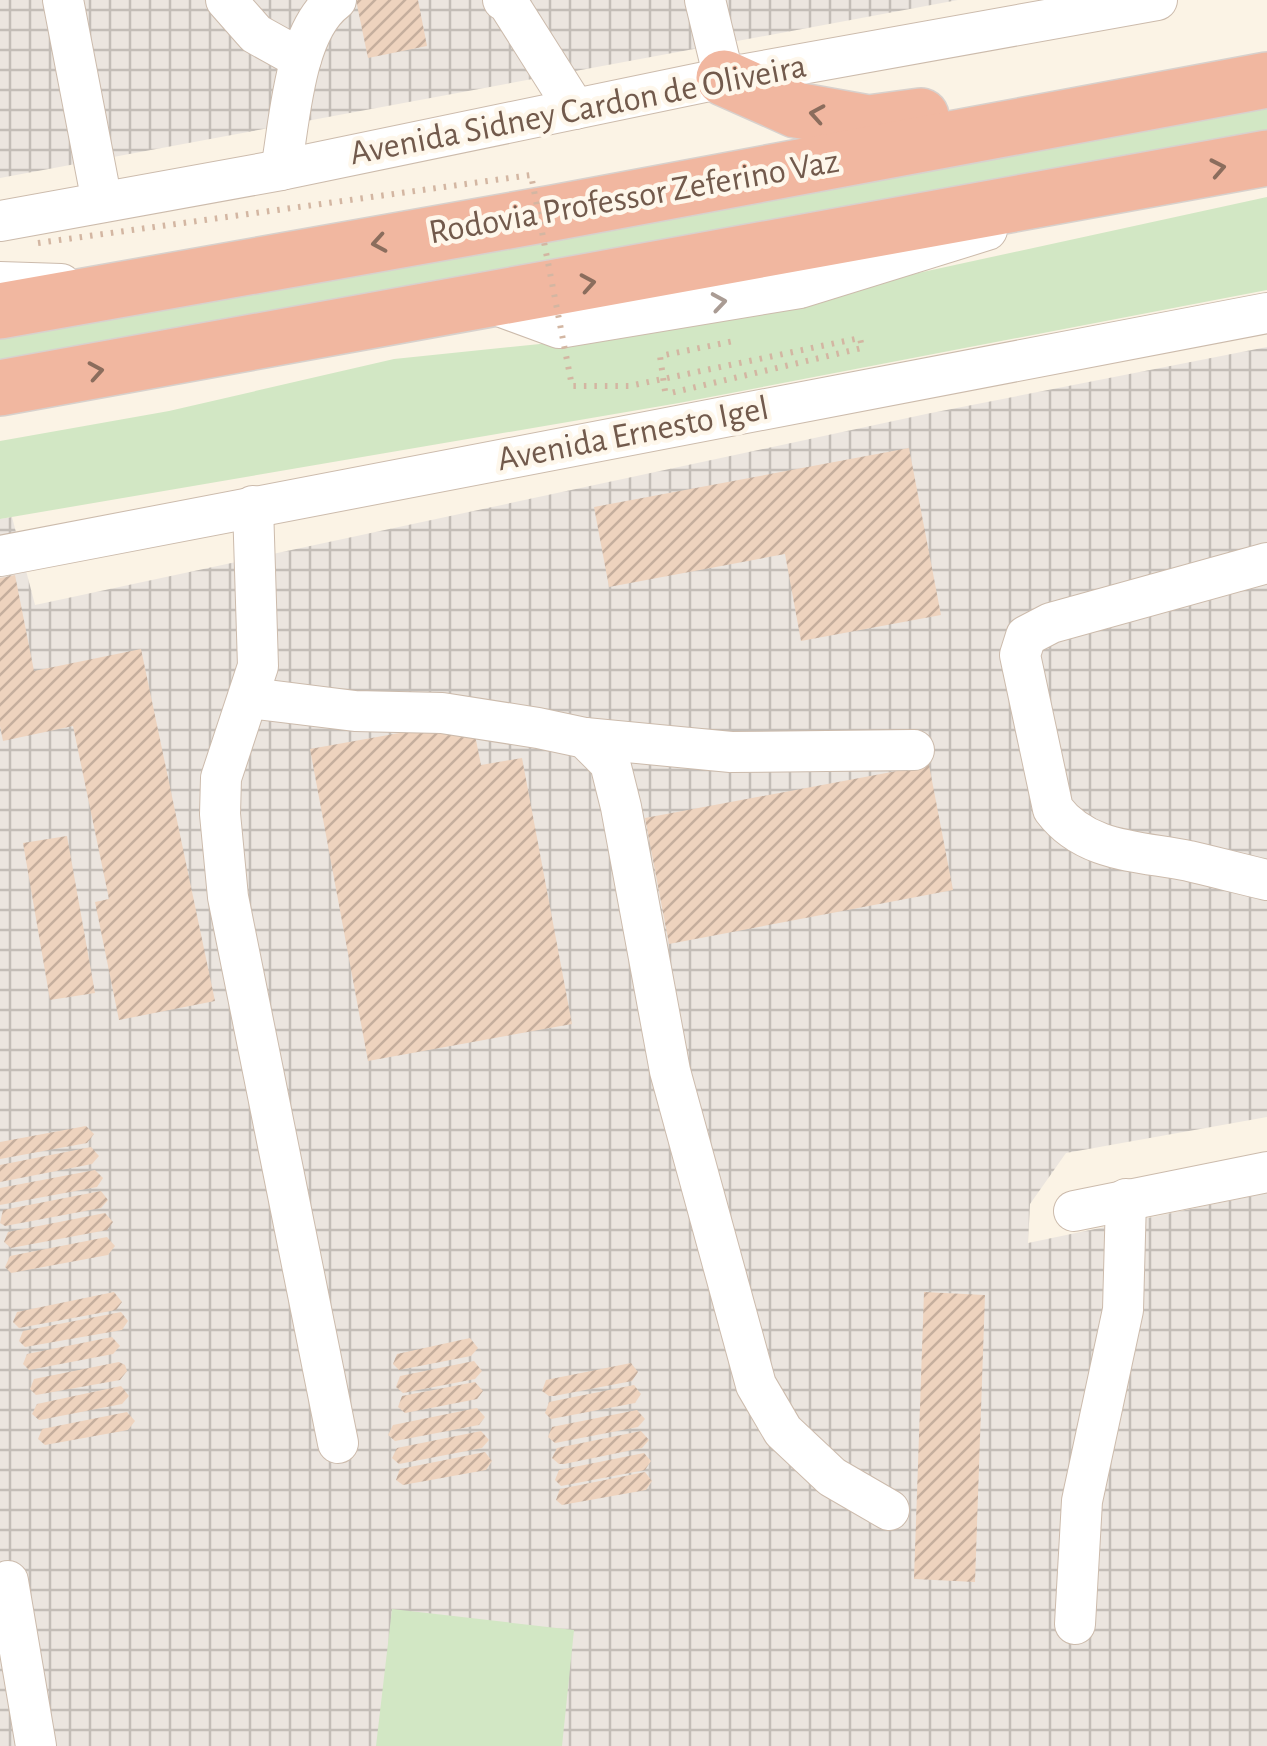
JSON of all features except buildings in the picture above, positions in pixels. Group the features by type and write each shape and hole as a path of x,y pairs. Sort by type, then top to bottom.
{"highway":[{"path":"724,78 796,110 869,124 1039,100 1122,106"},
{"name":"Rodovia Professor Zeferino Vaz","path":"0,310 553,213 1267,80"},
{"path":"0,388 1267,158"}],"street":[{"path":"64,0 102,202"},
{"path":"226,0 256,34 301,59"},
{"path":"280,170 301,59 320,12 336,0"},
{"path":"705,0 724,78"},
{"name":"Avenida Sidney Cardon de Oliveira","path":"0,221 280,170 724,78 1157,0"},
{"path":"507,1 575,109"},
{"path":"0,282 125,287"},
{"name":"Avenida Ernesto Igel","path":"0,556 1267,314"},
{"path":"253,506 258,666 221,778 220,814 228,896 338,1443"},
{"path":"1267,563 1051,623 1026,636 1020,655 1053,809 1065,826 1088,840 1130,852 1186,860 1267,880"},
{"path":"250,698 355,711 442,714 586,738 731,752 914,750"},
{"path":"586,738 610,763 670,1071 756,1385 783,1432 832,1477 889,1510"},
{"path":"1074,1211 1267,1172"},
{"path":"1075,1624 1082,1501 1123,1310 1126,1200"},
{"path":"8,1581 36,1746"}],"path":[{"path":"38,243 532,175 572,386 629,386 860,338 862,348 666,394 660,356 734,340"}],"shaded area":[{"path":"0,0 958,0 0,178"},
{"path":"1267,347 1267,1117 1066,1153 1030,1204 1028,1243 1267,1193 1267,1746 0,1746 0,519 12,517 35,605 926,414"}],"green space":[{"path":"1267,98 1267,135 0,368 0,329"},
{"path":"1267,197 1267,290 679,403 0,519 0,441 169,411 394,359 638,334"},
{"path":"392,1609 574,1630 562,1746 376,1746"}]}
